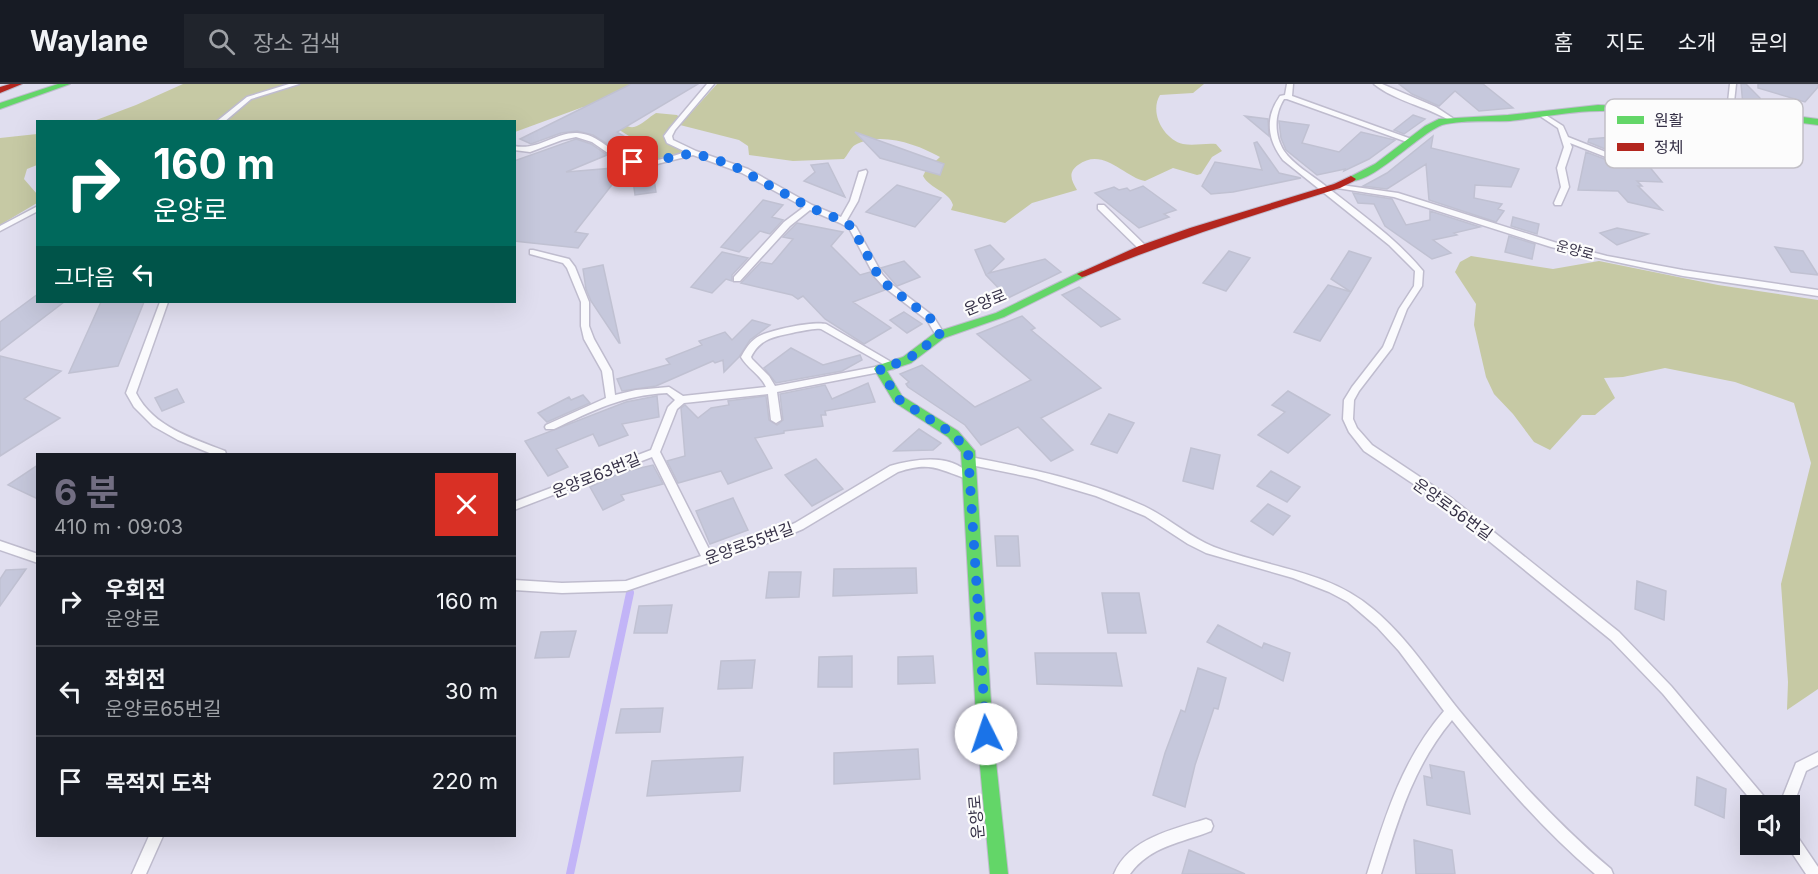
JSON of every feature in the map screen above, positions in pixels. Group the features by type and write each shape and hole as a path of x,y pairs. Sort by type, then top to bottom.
{"main road":[{"path":"0,90 18,84"},
{"path":"0,106 66,84"},
{"name":"운양로","path":"887,368 920,351 940,335 1000,315 1069,279 1143,248 1205,226 1332,188 1378,166 1410,140 1436,123 1451,119 1484,120 1605,108"},
{"name":"운양로","path":"1803,120 1818,122"},
{"path":"887,368 898,399 953,434 968,451 970,461"},
{"name":"운양로","path":"970,461 968,477 986,734 999,874"}],"lane":[{"path":"222,120 249,98 296,84"},
{"path":"711,84 668,136 670,141 693,153 745,171 809,207 852,227 878,275 887,285 930,318 940,335"},
{"name":"운양로","path":"1290,84 1288,97 1282,97 1279,100 1272,121 1275,141 1286,158 1332,188 1395,195 1554,245 1607,258 1683,273 1818,293"},
{"path":"1377,84 1396,95 1442,113 1451,119"},
{"path":"1732,99 1733,84"},
{"path":"1288,97 1410,140"},
{"path":"1542,115 1561,127 1566,139 1567,154 1561,168 1565,187 1558,203"},
{"path":"516,148 530,151 562,137 579,135 600,144 622,159 633,162 644,163 693,153"},
{"path":"1566,139 1605,154"},
{"path":"843,221 854,201 862,172"},
{"name":"운양로56번길","path":"1332,188 1410,259 1419,271 1420,277 1418,286 1403,309 1387,348 1368,370 1349,400 1348,420 1359,440 1377,455 1446,500 1615,636 1668,690 1756,795"},
{"path":"737,279 787,224 809,207"},
{"path":"1101,207 1143,248"},
{"path":"0,229 36,209"},
{"path":"533,252 566,261 571,267 585,302 585,326 593,349 607,371 611,398"},
{"path":"164,303 131,393 134,402 153,423 219,453"},
{"path":"776,420 772,390 768,380 750,365 746,357 757,342 770,333 814,324 823,326 887,368"},
{"path":"550,427 611,398 669,390 681,400 772,390 887,368"},
{"name":"운양로63번길","path":"516,505 544,496 601,470 655,452 673,407 681,400"},
{"path":"655,452 708,558"},
{"path":"970,461 1005,468 1118,500 1140,509 1194,543 1305,578 1349,596 1393,636 1516,788 1566,840 1606,874"},
{"name":"운양로55번길","path":"516,585 562,588 627,586 799,526 894,469 908,464 936,463 952,467 968,477"},
{"path":"0,545 36,558"},
{"path":"1374,874 1401,788 1413,761 1439,724 1452,711"},
{"path":"1790,795 1801,767 1818,759"},
{"path":"1121,874 1128,862 1160,839 1206,826"},
{"path":"139,874 156,837"},
{"path":"1800,853 1814,874"}],"green space":[{"path":"183,84 631,84 597,102 619,122 629,127 640,125 656,113 677,115 679,117 665,135 668,143 686,152 646,161 645,149 640,143 583,107 516,132 516,120 96,120"},
{"path":"717,84 1204,84 1193,93 1160,95 1157,102 1157,117 1164,131 1176,141 1187,145 1216,144 1222,151 1212,157 1201,174 1197,175 1173,168 1145,181 1105,161 1087,160 1072,171 1072,180 1077,190 1032,203 1005,223 951,210 953,205 948,196 930,184 923,176 940,157 910,144 876,139 855,145 844,159 793,161 749,155 748,146 739,140 680,125"},
{"path":"36,134 36,165 27,169 24,179 36,193 36,204 0,225 0,138"},
{"path":"1471,256 1553,269 1599,261 1718,285 1818,300 1818,689 1787,710 1788,682 1781,584 1811,463 1794,403 1735,382 1665,368 1623,377 1604,378 1615,398 1595,415 1582,415 1550,450 1534,442 1494,394 1486,377 1474,325 1476,304 1455,272 1460,262"}],"building":[{"path":"631,84 698,84 617,132 635,143 617,150 593,135 577,131 561,133 531,144 520,139"},
{"path":"1399,84 1483,84 1513,108 1479,111 1455,91 1439,106 1412,94"},
{"path":"1741,84 1746,84 1760,99 1742,99"},
{"path":"1758,84 1818,84 1805,102 1803,99 1795,99 1758,88"},
{"path":"1413,115 1425,119 1404,134 1394,130"},
{"path":"1245,116 1268,119 1269,136"},
{"path":"1279,121 1309,125 1302,143 1339,152 1361,132 1395,140 1369,159 1344,171 1345,169 1317,175 1286,150 1281,138"},
{"path":"855,132 944,164 940,175 880,158"},
{"path":"1433,136 1431,148 1519,169 1511,187 1475,185 1474,198 1502,204 1498,209 1504,211 1496,222 1429,200 1426,164 1387,189 1363,186 1387,173"},
{"path":"1605,138 1605,149 1588,142 1589,139"},
{"path":"576,139 591,144 607,155 566,172 626,167 575,232 588,234 578,248 516,241 516,160"},
{"path":"1257,142 1279,173 1301,178 1233,192 1211,194 1202,186 1215,162 1262,170 1254,143"},
{"path":"1586,152 1605,159 1605,168 1650,168 1662,182 1637,181 1642,186 1638,186 1662,210 1628,202 1618,191 1578,190"},
{"path":"828,163 845,197 804,181 815,172 811,165"},
{"path":"631,166 652,166 656,192 635,195"},
{"path":"897,185 941,198 915,227 866,212"},
{"path":"1143,186 1176,210 1164,214 1169,217 1139,228 1095,193 1114,187 1119,190 1127,188 1130,191"},
{"path":"1353,193 1392,199 1406,225 1430,220 1430,211 1480,227 1433,240 1451,253 1432,259 1385,226 1374,204 1358,203"},
{"path":"763,200 783,205 772,217 783,220 770,234 760,231 739,252 721,247"},
{"path":"1513,217 1539,224 1537,234 1511,226"},
{"path":"797,223 843,232 831,246 860,275 870,272 885,290 853,302 891,328 864,344 825,319 803,296 798,299 792,295 741,283 761,262 772,264 793,239 783,237"},
{"path":"1617,228 1648,234 1617,245 1600,233"},
{"path":"1509,236 1535,244 1532,259 1505,252"},
{"path":"990,245 1004,259 989,273 1045,259 1061,272 1008,298 986,275 975,250"},
{"path":"1775,247 1803,251 1818,275 1791,272"},
{"path":"1229,251 1250,258 1226,291 1203,283"},
{"path":"1349,251 1371,258 1351,292 1331,279"},
{"path":"722,252 748,258 732,275 732,281 726,279 712,293 691,287"},
{"path":"904,261 920,277 897,286 881,268"},
{"path":"603,265 620,343 591,301 586,289 583,269"},
{"path":"1328,285 1351,292 1320,341 1294,332"},
{"path":"1079,287 1120,319 1101,327 1062,295"},
{"path":"36,295 36,303 63,303 0,351 0,322"},
{"path":"101,303 144,303 118,366 69,373"},
{"path":"904,312 922,324 907,333 890,320"},
{"path":"1022,316 1035,328 1031,330 1101,388 1041,418 1073,450 1051,461 1018,427 981,445 965,425 908,387 906,384 909,382 900,374 922,365 975,407 1031,380 977,334"},
{"path":"752,320 770,325 750,340 739,357 724,372 723,360 715,363 713,361 656,386 622,391 617,379 670,364 666,359 702,345 699,341 725,332 732,340"},
{"path":"791,348 823,365 860,355 862,360 842,371 776,383 764,368"},
{"path":"0,356 61,371 24,399 60,418 0,456"},
{"path":"868,383 875,402 825,411 826,415 821,415 823,426 784,431 784,433 755,438 772,468 728,484 721,471 678,483 667,461 685,456 681,408 685,405 698,418 711,408 729,405 728,401 766,396 769,420 777,425 783,420 780,394 825,385 832,399"},
{"path":"177,389 184,402 162,411 155,398"},
{"path":"1288,391 1330,415 1288,453 1258,435 1285,412 1272,405"},
{"path":"583,395 590,403 547,422 538,413 569,397 571,400"},
{"path":"657,396 659,417 622,424 628,435 599,446 593,434 556,449 568,467 548,476 525,441 626,402"},
{"path":"1109,414 1134,423 1117,453 1091,444"},
{"path":"919,429 941,443 933,450 894,451"},
{"path":"1191,448 1220,455 1213,489 1183,481"},
{"path":"816,459 843,489 812,506 785,475"},
{"path":"653,465 663,484 621,495 624,500 603,510 590,487 623,472"},
{"path":"36,466 36,498 8,485"},
{"path":"1271,471 1300,487 1287,502 1257,486"},
{"path":"733,498 748,530 710,544 696,511"},
{"path":"1268,504 1290,516 1273,535 1251,521"},
{"path":"995,536 1018,536 1020,566 997,566"},
{"path":"916,568 917,593 833,596 834,569"},
{"path":"26,569 0,606 0,579 6,570"},
{"path":"769,572 801,572 799,597 766,598"},
{"path":"1637,581 1666,591 1664,620 1635,609"},
{"path":"1102,593 1139,593 1146,633 1108,633"},
{"path":"672,605 667,633 634,633 639,606"},
{"path":"1218,625 1262,648 1264,643 1290,653 1283,681 1207,642"},
{"path":"576,631 569,657 535,658 541,632"},
{"path":"1035,653 1116,653 1122,686 1037,684"},
{"path":"852,656 852,687 818,687 819,657"},
{"path":"933,656 935,683 898,684 898,657"},
{"path":"755,660 752,688 718,689 721,661"},
{"path":"1198,668 1226,678 1218,709 1214,708 1195,765 1185,807 1153,795 1165,753 1181,710 1185,712"},
{"path":"663,708 660,732 616,733 621,709"},
{"path":"918,749 920,779 834,784 834,753"},
{"path":"743,757 740,791 647,796 652,761"},
{"path":"1430,765 1464,772 1470,814 1427,805 1424,776 1432,778"},
{"path":"1697,777 1726,789 1724,818 1695,805"},
{"path":"1414,840 1452,850 1455,874 1416,874"},
{"path":"1189,850 1245,874 1182,874"}],"waterway":[{"path":"570,874 630,593"}],"traffic: fast":[{"path":"0,106 66,84"},
{"path":"1351,179 1378,166 1428,128 1442,121 1508,118 1605,108"},
{"path":"1803,120 1818,122"},
{"path":"999,874 985,734 968,451 953,434 898,399 880,369 907,360 940,335 1000,315 1082,274"}],"traffic: jam":[{"path":"0,90 18,84"},
{"path":"1082,274 1143,248 1337,186 1351,179"}],"route":[{"path":"633,162 644,163 693,153 730,164 809,207 843,221 852,227 878,275 887,285 930,318 940,335 907,360 880,369 898,399 953,434 968,451 986,734"}]}
